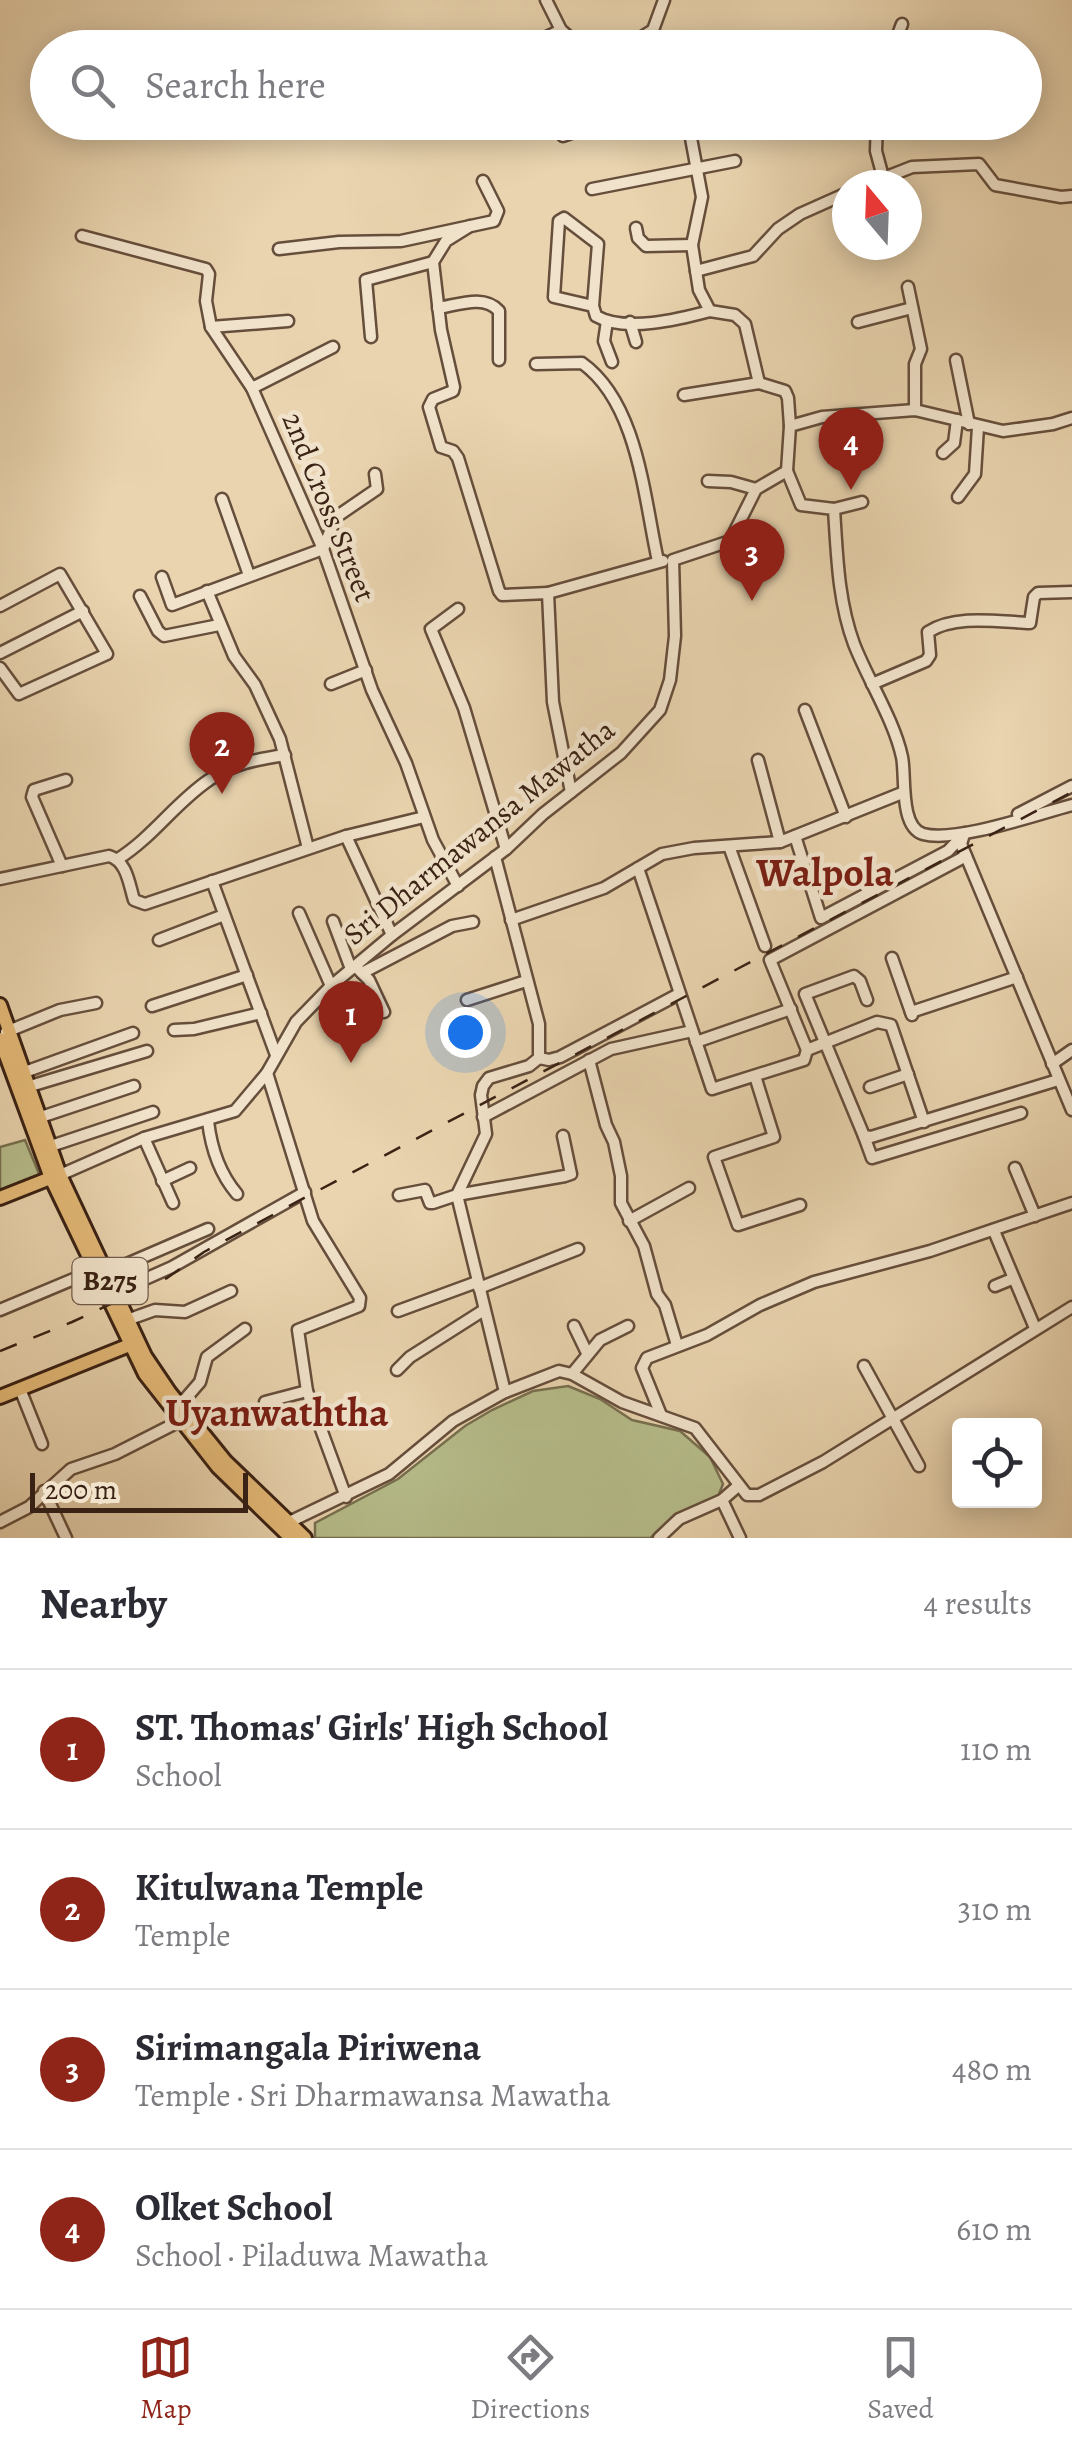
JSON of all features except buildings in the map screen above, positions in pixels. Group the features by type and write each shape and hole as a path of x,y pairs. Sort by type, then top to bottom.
{"main road":[{"name":"B275","path":"0,1005 3,1035 55,1176 153,1386 218,1467 292,1532"},
{"name":"B275","path":"3,1035 25,1080 55,1176"},
{"path":"0,1198 55,1176"},
{"name":"B275","path":"101,1271 128,1320 133,1344 225,1461 292,1532"},
{"path":"0,1397 133,1344"}],"street":[{"path":"546,0 560,30"},
{"path":"653,30 664,0"},
{"path":"900,30 902,24"},
{"path":"691,140 702,197 692,245 699,290 710,311"},
{"path":"876,140 882,170"},
{"path":"592,188 736,161"},
{"path":"904,170 979,164 995,186 1061,198 1072,196"},
{"path":"279,249 339,242 402,241 498,218 483,181"},
{"path":"696,271 753,256 778,229 832,200"},
{"path":"593,306 561,300 552,291 559,221 564,218 598,244 593,306 596,316 607,321 664,323 710,311 735,314 745,324 759,383"},
{"path":"371,337 366,280 432,262 446,241 470,226"},
{"path":"636,228 638,238 646,246 692,245"},
{"path":"82,236 203,266 209,274 206,301 211,327 288,321"},
{"path":"432,262 454,387 429,404 441,447 453,451 458,458 502,595 548,593 730,541 756,488 787,471"},
{"path":"908,287 921,349 915,364 915,410"},
{"path":"438,308 484,301 492,304 498,311 499,360"},
{"path":"858,322 912,308"},
{"path":"607,321 604,341 612,362"},
{"path":"630,322 636,342"},
{"name":"2nd Cross Street","path":"211,327 252,388 323,548 433,840 458,886"},
{"path":"252,388 333,346"},
{"path":"956,360 974,425 975,474 958,497"},
{"path":"536,364 582,363 611,390 632,448 658,561"},
{"path":"684,395 759,383 784,391 792,418 787,471 801,505 834,509 862,502"},
{"path":"790,426 822,416 915,410 1003,430 1072,418"},
{"path":"942,453 954,442 957,420"},
{"path":"1030,427 1034,441"},
{"path":"162,577 172,605 323,548 336,516 377,489 375,474"},
{"path":"708,480 756,488"},
{"path":"222,500 249,576"},
{"path":"834,509 840,590 854,643 903,758 902,792 916,830 924,834 964,834 1072,805"},
{"name":"Sri Dharmawansa Mawatha","path":"55,1176 144,1138 234,1111 268,1073 296,1022 331,986 621,753 660,710 670,680 675,636 673,560"},
{"path":"0,606 60,574 107,654 19,694 0,668"},
{"path":"207,591 219,625 234,656 255,685 285,755 308,848"},
{"path":"872,684 926,662 930,655 928,632 932,628 956,622 1030,622 1038,593 1072,592"},
{"path":"548,593 553,702 571,792"},
{"path":"140,596 164,636 219,625"},
{"path":"458,609 432,628 464,708 506,849"},
{"path":"0,654 83,611"},
{"path":"331,684 366,670"},
{"path":"804,710 846,817"},
{"path":"0,879 109,856 118,858 141,845 207,780 232,767 285,755"},
{"path":"758,760 780,842"},
{"path":"62,866 32,798 34,790 66,780"},
{"path":"795,836 821,918 948,851 964,834 1001,822 1072,786"},
{"path":"511,920 604,888 674,851 780,842 902,792"},
{"path":"118,858 138,904 346,836 424,817"},
{"path":"964,834 961,844 1072,1110"},
{"path":"346,836 392,935"},
{"path":"729,846 765,946"},
{"path":"638,868 712,1088 804,1060 807,1050 770,960 966,856"},
{"path":"495,857 539,1024 539,1058"},
{"path":"212,881 276,1055"},
{"path":"299,913 331,986"},
{"path":"159,940 224,914"},
{"path":"333,921 356,969 369,980 384,1012"},
{"path":"356,969 452,926 473,922"},
{"path":"892,958 912,1013 1017,977"},
{"path":"152,1006 247,975"},
{"path":"867,1000 854,976 805,994 872,1158 1021,1112"},
{"path":"467,1000 526,981"},
{"path":"505,1392 457,1194 486,1134 481,1095 489,1078 529,1066 539,1058 560,1057 679,994"},
{"path":"3,1035 60,1010 96,1003"},
{"path":"483,1117 611,1049 694,1037 790,1010"},
{"path":"174,1030 261,1013"},
{"path":"807,1050 878,1022 891,1025 924,1122"},
{"path":"25,1080 133,1034"},
{"path":"1052,1064 1072,1050"},
{"path":"25,1080 148,1051"},
{"path":"589,1060 614,1142 621,1176 621,1203 644,1246 677,1344"},
{"path":"268,1073 313,1222 360,1298 359,1306 298,1330 307,1391 346,1497"},
{"path":"870,1086 908,1074"},
{"path":"756,1076 774,1136 714,1157 738,1225 800,1205"},
{"path":"864,1136 924,1122 1058,1080"},
{"path":"38,1118 134,1086"},
{"path":"48,1147 153,1112"},
{"path":"208,1121 211,1143 228,1184 237,1194"},
{"path":"399,1196 425,1190 430,1203 457,1194 571,1174 563,1136"},
{"path":"144,1138 172,1203"},
{"path":"162,1181 190,1168"},
{"path":"1015,1168 1035,1216"},
{"path":"629,1221 689,1188"},
{"path":"114,1292 172,1267 305,1192"},
{"path":"661,1414 642,1368 647,1358 707,1335 814,1282 994,1231 1072,1203"},
{"path":"0,1310 208,1228"},
{"path":"994,1231 1036,1328"},
{"path":"398,1311 578,1249"},
{"path":"995,1286 1012,1279"},
{"path":"128,1320 155,1310 186,1312 231,1291"},
{"path":"659,1538 679,1519 725,1498 759,1495 823,1462 1072,1306"},
{"path":"397,1370 410,1357 484,1310"},
{"path":"574,1326 587,1354"},
{"path":"572,1374 600,1340 628,1326"},
{"path":"180,1405 194,1392 207,1357 245,1329"},
{"path":"864,1366 919,1466"},
{"path":"292,1532 314,1512 389,1474 453,1421 546,1374 572,1374 622,1402 695,1428 747,1495"},
{"path":"20,1389 42,1444"},
{"path":"266,1402 307,1391"},
{"path":"0,1522 29,1508 71,1469 115,1454 180,1420"},
{"path":"725,1498 738,1486"},
{"path":"44,1491 66,1538"},
{"path":"725,1498 740,1538"}],"green space":[{"path":"25,1140 40,1176 0,1192 0,1147"},
{"path":"568,1386 600,1399 632,1420 680,1431 710,1457 723,1484 717,1499 678,1515 650,1538 315,1538 315,1523 398,1479 465,1426 533,1391"}],"railway":[{"path":"0,1351 167,1278 204,1252 306,1197 1072,792"}],"place":[{"name":"Olket School","path":"851,490"},
{"name":"Sirimangala Piriwena","path":"752,601"},
{"name":"Kitulwana Temple","path":"222,794"},
{"name":"ST. Thomas' Girls' High School","path":"351,1063"}],"district":[{"name":"Walpola","path":"825,872"},
{"name":"Uyanwaththa","path":"277,1412"}]}
